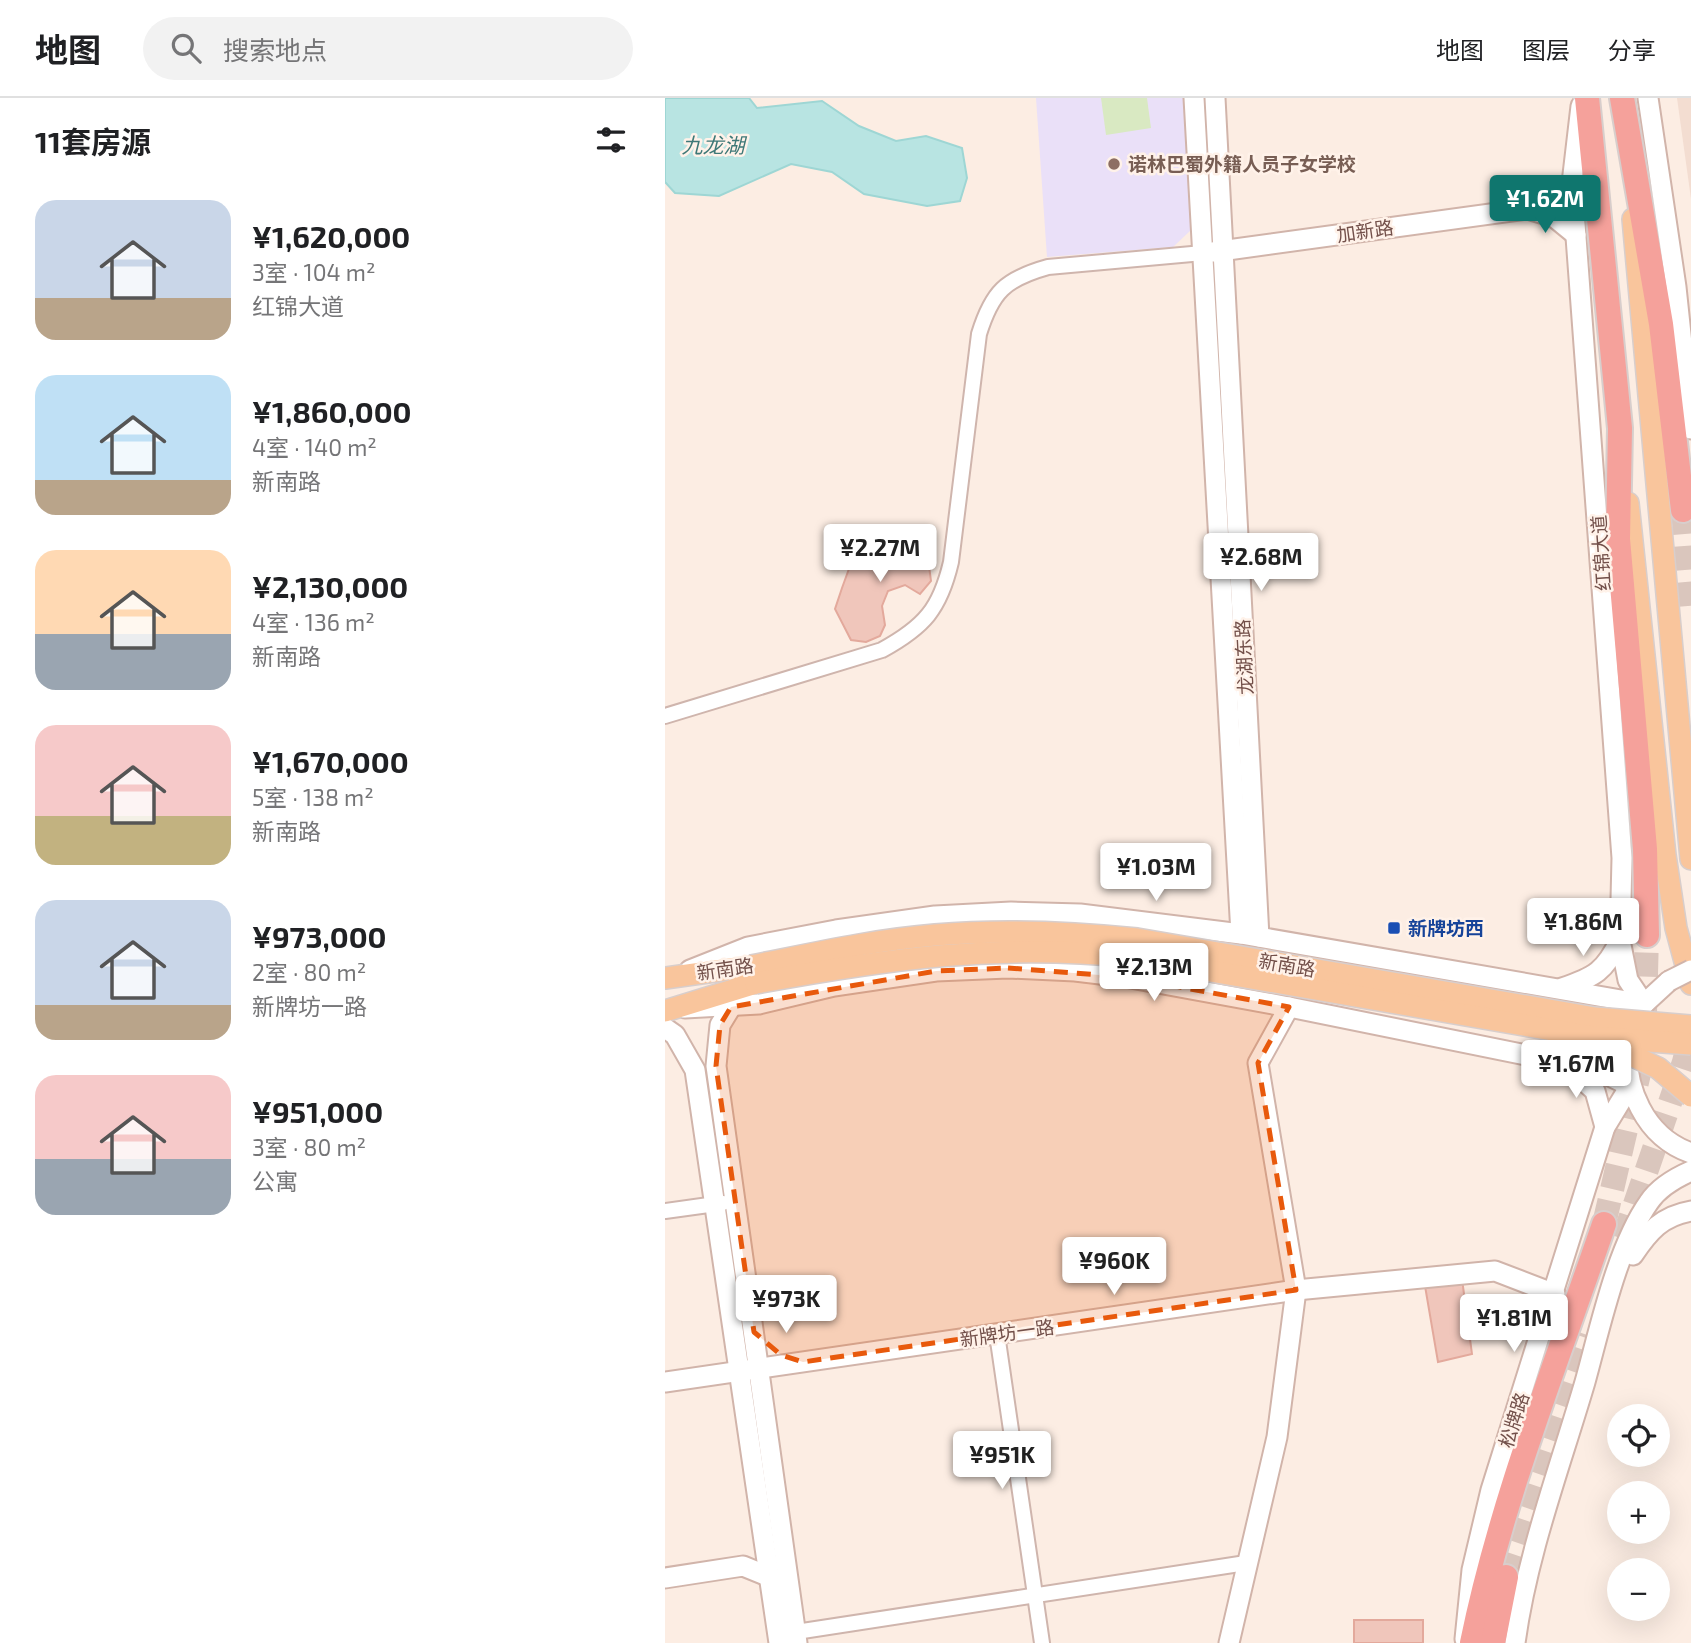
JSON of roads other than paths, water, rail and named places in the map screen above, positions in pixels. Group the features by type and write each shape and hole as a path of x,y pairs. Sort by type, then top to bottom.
{"highway":[{"name":"红锦大道","path":"1584,98 1620,428 1618,539 1645,849 1647,935"},
{"path":"1622,102 1661,324 1683,510"},
{"name":"松牌路","path":"1472,1643 1488,1570 1508,1505 1604,1224"},
{"path":"1493,1643 1506,1577"}],"main road":[{"path":"1622,102 1691,859"},
{"name":"红锦大道","path":"1620,428 1665,855 1676,928 1691,984"},
{"name":"新南路","path":"672,1010 753,974 934,935 1012,931 1079,933 1137,939 1595,1018 1691,1026"},
{"name":"新南路","path":"669,977 753,974 936,954 1010,949 1076,951 1130,957 1593,1037 1691,1044"},
{"path":"1593,1037 1658,1068 1691,1096"}],"street":[{"name":"龙湖东路","path":"1194,98 1250,935"},
{"name":"龙湖东路","path":"1215,98 1224,251 1250,935"},
{"name":"红锦大道","path":"1584,98 1572,183 1622,859 1620,940 1628,980 1644,1004"},
{"path":"1648,98 1676,286 1691,429"},
{"path":"1527,209 1554,199 1572,183"},
{"name":"加新路","path":"1203,253 1527,209"},
{"path":"1527,209 1554,217 1576,235"},
{"path":"665,716 882,650 909,635 930,616 945,590 951,562 979,334 988,306 1003,287 1023,274 1048,267 1203,253"},
{"name":"新南路","path":"669,977 748,947 836,930 935,916 1011,912 1080,914 1250,935 1644,1004"},
{"path":"1559,990 1599,972 1610,961 1620,940"},
{"name":"新南路","path":"672,1010 731,1007 834,986 936,971 1008,968 1125,977 1595,1069 1630,1086"},
{"path":"1691,970 1669,981 1644,1004 1629,1034 1626,1058 1630,1086 1642,1113 1660,1134 1691,1153"},
{"path":"731,1007 720,1025 716,1046 754,1332 750,1370 765,1543 770,1577 791,1639"},
{"path":"1229,1643 1276,1437 1296,1290 1258,1063 1289,1007"},
{"path":"665,1028 675,1035 695,1069 734,1334 750,1370 791,1639"},
{"path":"1564,1063 1585,1079 1595,1091 1605,1127"},
{"name":"松牌路","path":"1465,1643 1472,1570 1488,1501 1555,1294 1605,1127 1630,1086"},
{"path":"1515,1643 1528,1577 1614,1281 1636,1223 1650,1200 1665,1185 1691,1171"},
{"path":"665,1211 736,1201"},
{"path":"1614,1281 1649,1230 1662,1220 1691,1211"},
{"name":"新牌坊一路","path":"665,1382 1296,1290 1495,1271 1555,1294"},
{"path":"754,1332 781,1355 803,1362"},
{"path":"698,1377 722,1358 734,1334"},
{"path":"997,1334 1042,1643"},
{"path":"665,1578 743,1566 756,1556 765,1543"},
{"path":"791,1639 1035,1595 1247,1563"},
{"path":"743,1566 770,1577"}],"water":[{"name":"九龙湖","path":"665,98 749,98 757,108 822,101 859,126 896,141 926,136 962,148 967,178 960,201 927,206 864,194 832,172 791,164 719,196 675,193 665,182"}],"tunnel":[{"path":"1683,510 1691,609"},
{"path":"1604,1224 1644,1052 1647,935"},
{"path":"1623,1239 1684,1062 1691,1034"},
{"path":"1506,1577 1590,1336"}],"place":[{"name":"诺林巴蜀外籍人员子女学校","path":"1114,164"},
{"name":"新牌坊西","path":"1394,928"}]}
